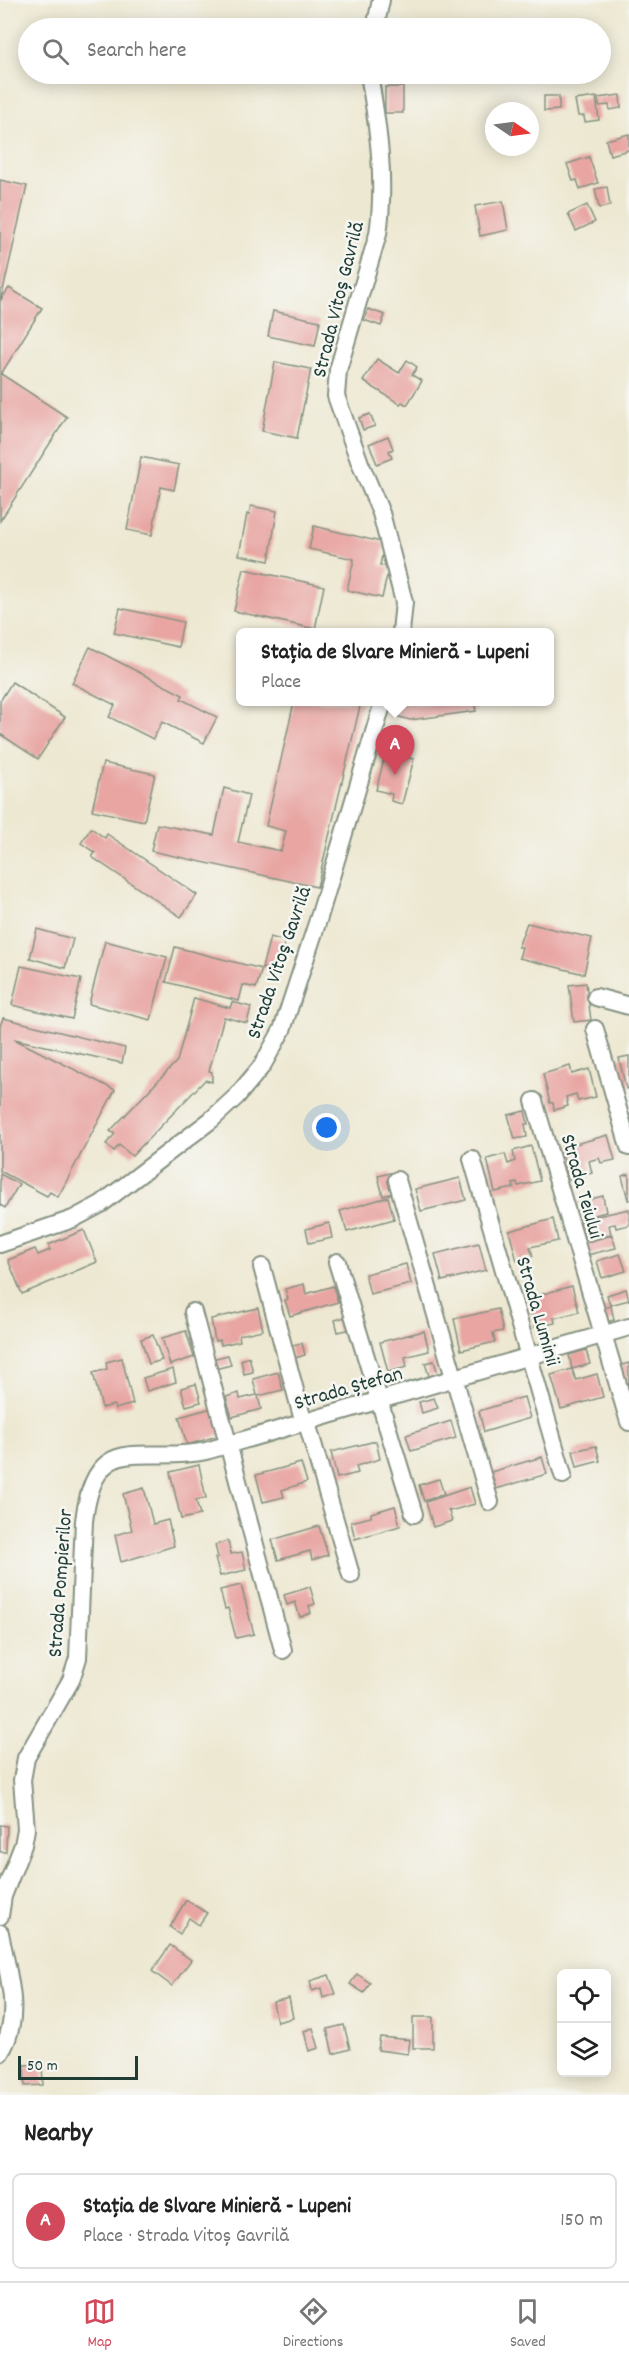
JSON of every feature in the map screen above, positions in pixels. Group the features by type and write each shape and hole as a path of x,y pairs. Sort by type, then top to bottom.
{"street":[{"path":"377,18 381,0"},
{"name":"Strada Vitoș Gavrilă","path":"371,84 380,147 381,217 338,370 336,396 381,513 390,543 404,602 401,628"},
{"name":"Strada Vitoș Gavrilă","path":"0,1244 73,1219 100,1203 211,1120 237,1096 262,1066 282,1030 320,914 382,706"},
{"path":"596,997 629,1006"},
{"path":"595,1029 629,1147"},
{"name":"Strada Teiului","path":"534,1101 629,1422"},
{"name":"Strada Luminii","path":"472,1159 563,1475"},
{"path":"397,1180 490,1502"},
{"path":"337,1262 414,1514"},
{"path":"262,1267 351,1575"},
{"path":"193,1312 284,1650"},
{"name":"Strada Ștefan","path":"90,1488 96,1475 118,1458 141,1453 185,1455 230,1444 629,1328"},
{"name":"Strada Pompierilor","path":"0,1916 3,1896 23,1845 26,1828 22,1780 26,1758 71,1680 78,1658 84,1521 90,1488"},
{"path":"0,1933 12,1983 13,2005 8,2031 0,2053"}],"building":[{"path":"385,87 403,87 403,113 385,113"},
{"path":"620,95 621,108 610,110 609,105 599,106 598,98"},
{"path":"544,96 559,96 559,110 544,111"},
{"path":"596,97 599,120 585,122 584,116 578,116 575,100"},
{"path":"629,134 629,150 610,155 606,140"},
{"path":"589,157 598,183 580,189 577,180 573,181 567,164"},
{"path":"0,180 27,186 1,299 0,299"},
{"path":"607,187 610,206 599,208 595,189"},
{"path":"503,201 508,230 480,236 475,206"},
{"path":"587,205 595,222 576,231 568,214"},
{"path":"9,288 42,308 1,374 67,417 0,521 0,301"},
{"path":"368,309 385,315 381,326 364,320"},
{"path":"273,311 320,321 315,346 268,336"},
{"path":"377,359 399,373 407,360 417,367 412,375 422,381 407,405 402,402 400,404 363,381"},
{"path":"275,362 311,369 297,438 262,431"},
{"path":"370,414 375,426 363,430 359,418"},
{"path":"388,436 393,449 389,451 392,458 377,464 369,444"},
{"path":"141,457 179,465 174,490 161,487 152,535 127,530"},
{"path":"251,506 277,511 269,561 239,555 247,514 249,515"},
{"path":"314,526 385,543 380,565 389,567 382,598 347,590 354,559 309,549"},
{"path":"244,569 324,586 315,628 234,611"},
{"path":"120,608 183,622 178,647 114,633"},
{"path":"90,647 183,695 181,699 217,717 204,743 162,722 153,739 109,717 115,705 72,683"},
{"path":"12,682 65,717 38,759 0,734 0,701"},
{"path":"293,706 360,706 317,887 151,851 157,824 214,835 224,788 249,795 238,842 281,851 286,831 266,826"},
{"path":"399,706 475,706 476,711 410,720 396,716"},
{"path":"386,752 414,759 402,804 391,801 392,794 376,790"},
{"path":"103,763 155,774 144,821 92,810"},
{"path":"91,828 105,838 107,834 197,895 181,917 92,857 95,853 81,843"},
{"path":"527,923 592,938 584,974 519,958 522,947 518,947"},
{"path":"37,929 73,939 65,968 30,958"},
{"path":"270,937 285,941 277,972 262,968"},
{"path":"105,941 167,957 151,1020 89,1004"},
{"path":"175,947 262,969 256,988 243,985 239,1001 166,982"},
{"path":"21,966 81,979 72,1019 12,1005"},
{"path":"586,983 591,1020 574,1022 569,985"},
{"path":"194,998 230,1008 232,1002 251,1007 247,1023 224,1017 209,1071 212,1072 212,1082 205,1080 132,1156 119,1145 114,1151 106,1144 115,1134 110,1131 177,1061"},
{"path":"3,1018 125,1048 122,1063 14,1039 115,1090 58,1197 50,1192 47,1196 0,1171 0,1026"},
{"path":"629,1056 629,1088 626,1089 619,1058"},
{"path":"570,1066 572,1074 589,1069 596,1097 578,1101 576,1094 566,1097 568,1106 554,1110 543,1074"},
{"path":"525,1111 528,1124 525,1124 527,1137 515,1139 508,1115"},
{"path":"608,1135 615,1160 601,1163 599,1158 589,1161 592,1173 568,1180 561,1148"},
{"path":"531,1146 540,1181 518,1186 517,1182 513,1184 514,1188 495,1192 487,1159 505,1154 508,1164 515,1161 513,1151"},
{"path":"390,1173 396,1192 383,1196 378,1176"},
{"path":"0,1174 19,1184 5,1208 0,1205"},
{"path":"629,1174 629,1200 628,1200 622,1176"},
{"path":"460,1178 466,1200 421,1211 415,1189"},
{"path":"603,1196 606,1212 583,1218 579,1202"},
{"path":"388,1197 394,1219 347,1232 340,1211"},
{"path":"629,1209 629,1225 616,1228 615,1224 609,1225 611,1234 585,1240 580,1220"},
{"path":"553,1219 558,1241 530,1247 533,1256 517,1261 509,1231"},
{"path":"329,1223 332,1238 309,1243 306,1229"},
{"path":"84,1230 97,1262 22,1294 8,1260 35,1249 38,1255 50,1250 48,1245"},
{"path":"612,1235 616,1248 587,1255 584,1243"},
{"path":"479,1243 486,1270 442,1281 435,1254"},
{"path":"620,1254 626,1271 602,1278 597,1261"},
{"path":"406,1264 411,1284 370,1294 365,1274"},
{"path":"304,1284 306,1294 333,1286 338,1302 290,1316 285,1300 288,1299 285,1289"},
{"path":"572,1286 579,1312 554,1318 555,1323 535,1327 528,1298"},
{"path":"626,1289 629,1300 610,1305 607,1295"},
{"path":"611,1306 614,1320 603,1323 600,1309"},
{"path":"258,1308 263,1330 239,1335 240,1341 221,1345 220,1340 215,1341 211,1319"},
{"path":"498,1309 503,1331 493,1333 495,1342 461,1350 454,1319"},
{"path":"349,1316 352,1329 338,1332 335,1320"},
{"path":"186,1331 194,1357 170,1365 162,1338"},
{"path":"424,1331 429,1351 405,1357 407,1367 388,1372 380,1342"},
{"path":"153,1335 162,1360 149,1364 141,1339"},
{"path":"302,1343 305,1355 292,1359 289,1346"},
{"path":"586,1350 590,1364 572,1369 569,1355"},
{"path":"228,1355 231,1365 215,1369 212,1359"},
{"path":"249,1357 253,1372 244,1374 241,1360"},
{"path":"122,1358 133,1404 115,1409 114,1405 102,1408 93,1373 107,1369 106,1362"},
{"path":"434,1361 438,1374 429,1376 425,1363"},
{"path":"629,1363 629,1384 626,1384 621,1365"},
{"path":"173,1369 176,1382 147,1391 143,1378"},
{"path":"572,1369 576,1380 597,1374 603,1397 561,1409 551,1375"},
{"path":"278,1372 283,1390 258,1396 261,1409 232,1417 226,1397 239,1393 240,1399 257,1395 253,1379"},
{"path":"196,1384 201,1402 186,1406 181,1388"},
{"path":"524,1397 530,1418 484,1432 479,1411"},
{"path":"434,1398 438,1408 422,1413 419,1402"},
{"path":"212,1408 224,1434 187,1445 179,1417"},
{"path":"451,1421 456,1438 411,1451 406,1435"},
{"path":"376,1441 380,1459 356,1466 358,1473 337,1478 331,1452"},
{"path":"596,1446 600,1461 577,1467 573,1451"},
{"path":"542,1457 547,1474 496,1489 491,1472"},
{"path":"301,1463 307,1482 282,1490 284,1497 263,1502 256,1475"},
{"path":"199,1465 206,1498 196,1500 200,1515 181,1519 170,1472"},
{"path":"439,1479 444,1494 424,1501 419,1485"},
{"path":"470,1487 475,1504 450,1511 448,1509 452,1521 433,1527 426,1502"},
{"path":"144,1488 153,1524 168,1520 174,1546 121,1562 115,1535 132,1530 123,1494"},
{"path":"395,1506 400,1526 355,1539 351,1522 371,1517 371,1513"},
{"path":"319,1526 328,1555 312,1560 310,1551 278,1560 272,1540"},
{"path":"228,1541 231,1554 242,1552 246,1570 220,1576 215,1558 218,1557 215,1545"},
{"path":"241,1585 254,1634 236,1638 228,1608 225,1609 220,1590"},
{"path":"310,1587 315,1604 309,1606 311,1613 300,1617 295,1602 287,1605 284,1595"},
{"path":"0,1825 7,1826 6,1852 0,1852"},
{"path":"186,1900 207,1913 199,1925 189,1918 180,1934 170,1927"},
{"path":"170,1945 191,1960 172,1986 152,1971"},
{"path":"357,1974 370,1983 364,1993 350,1984"},
{"path":"329,1975 336,1994 323,1998 321,1988 312,1991 310,1981"},
{"path":"289,1998 293,2018 277,2022 273,2002"},
{"path":"413,2017 433,2017 433,2048 413,2048"},
{"path":"344,2025 350,2049 333,2054 327,2029"},
{"path":"313,2028 319,2048 309,2051 304,2031"},
{"path":"380,2037 410,2040 408,2054 378,2050"},
{"path":"42,2064 43,2085 25,2086 24,2065"}],"place":[{"name":"Stația de Slvare Minieră - Lupeni","path":"395,775"}]}
